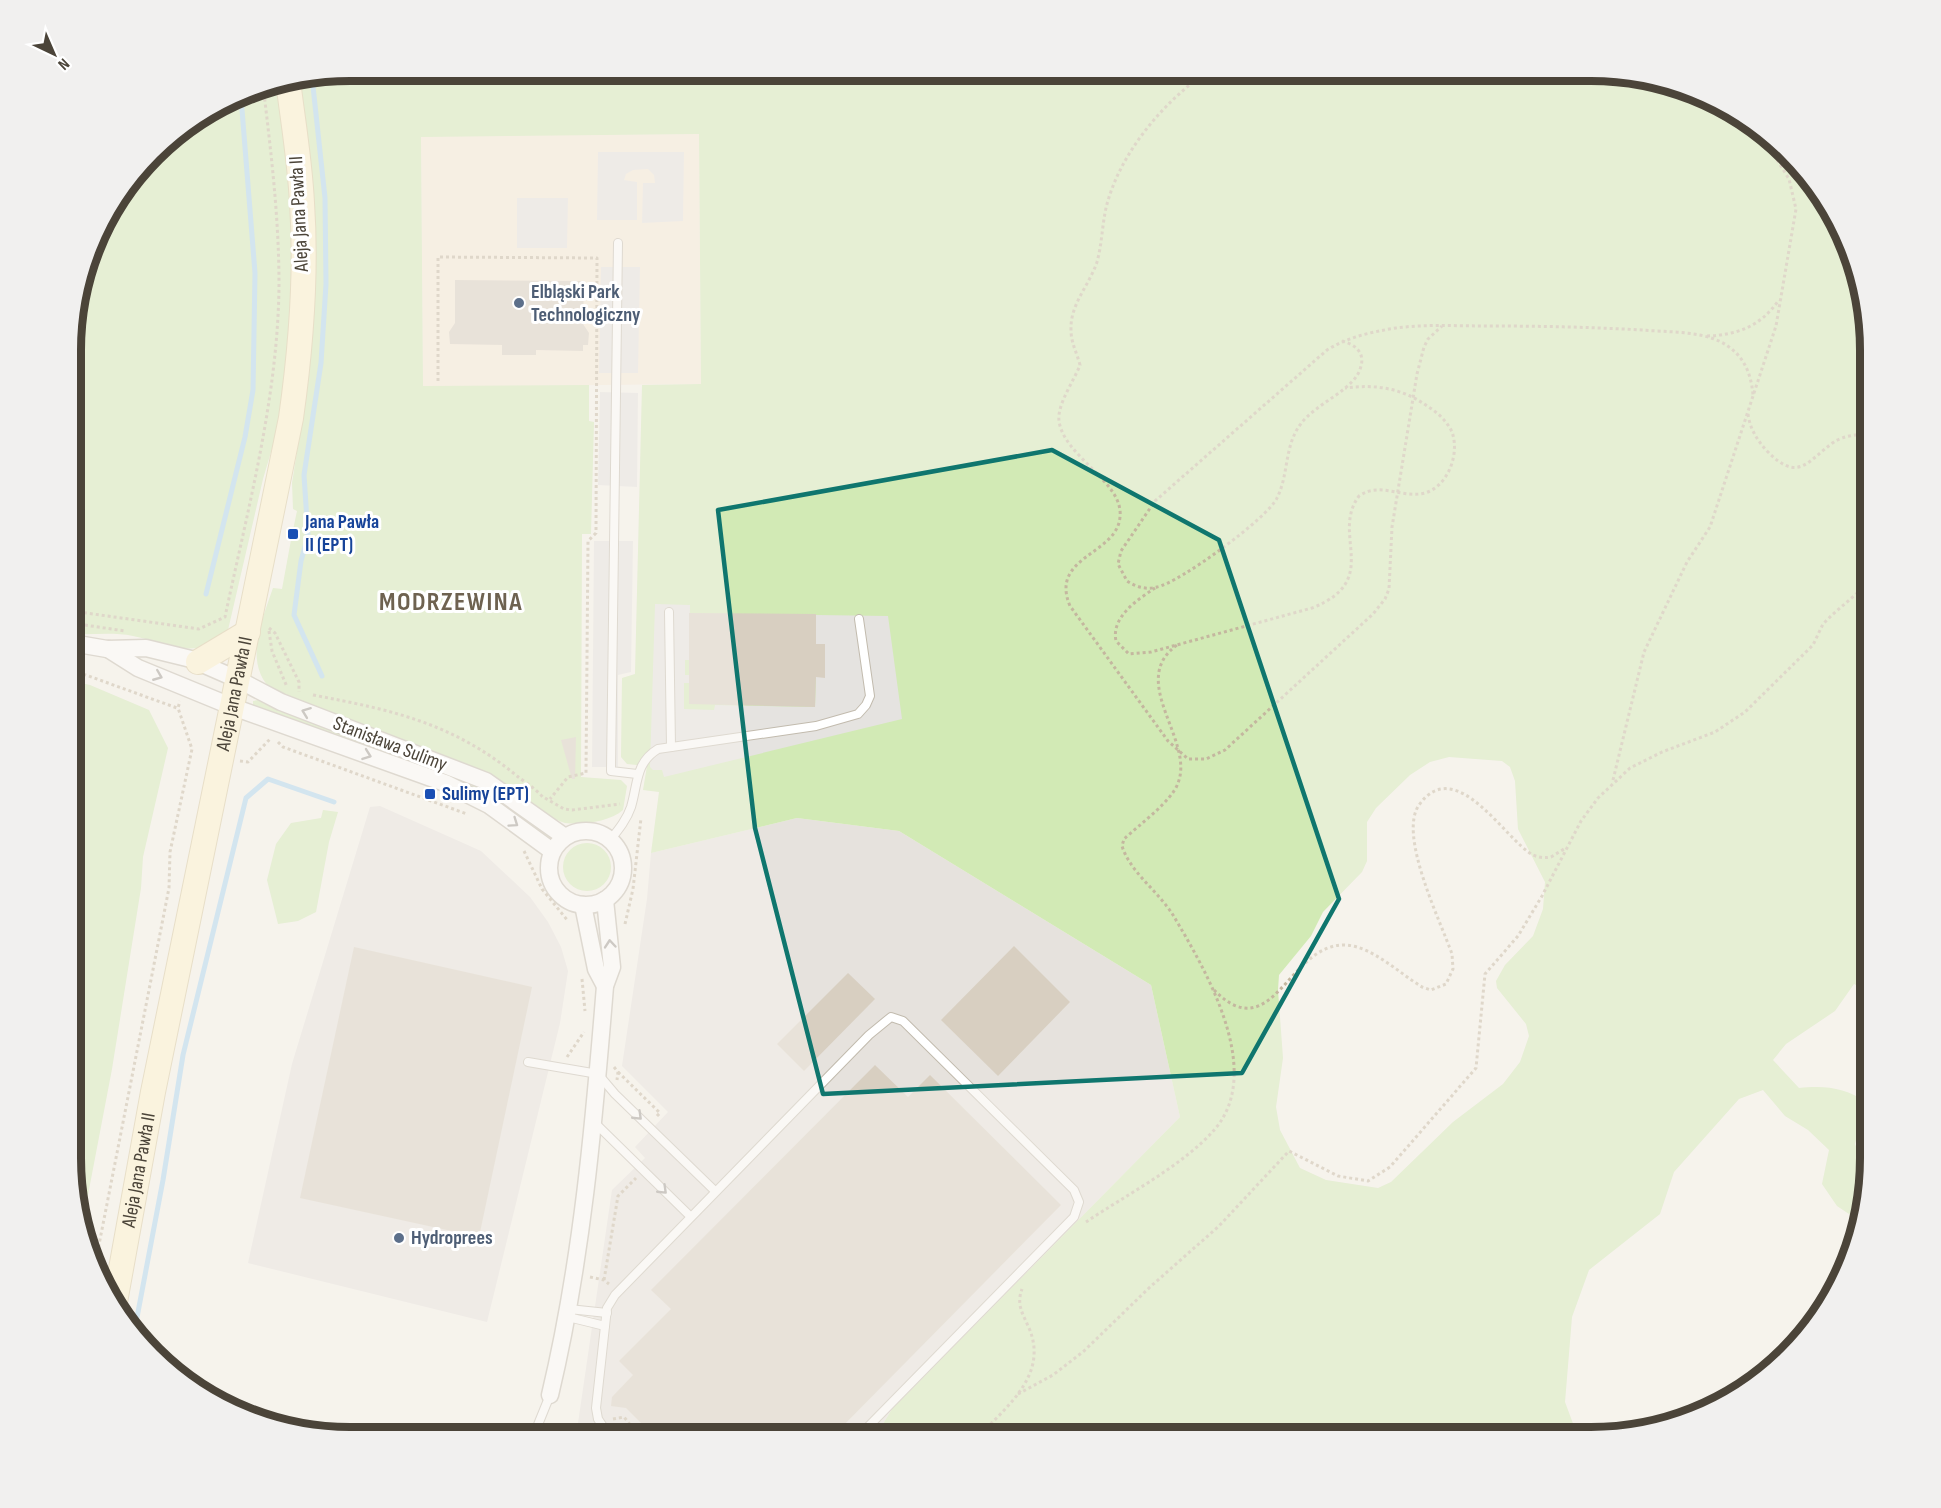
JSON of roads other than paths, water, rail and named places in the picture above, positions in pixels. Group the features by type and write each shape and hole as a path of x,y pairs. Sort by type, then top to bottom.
{"street":[{"name":"Aleja Jana Pawła II","path":"117,1292 153,1092 233,707 239,680 259,630 291,418 301,328 302,204 289,88"},
{"path":"198,662 259,630"},
{"name":"Stanisława Sulimy","path":"81,644 107,648 146,648 198,662 281,702 486,781 565,837"},
{"name":"Stanisława Sulimy","path":"107,648 138,668 233,707 446,783 489,805 552,851"},
{"path":"589,830 601,833 611,840 620,851 624,864 622,878 615,891 605,900 583,905 561,896 554,886 549,869 552,851 565,837 576,831 589,830"},
{"path":"550,1395 569,1313 588,1169 605,986 612,967 605,900"},
{"path":"583,905 596,969 605,986"}],"lane":[{"path":"618,243 611,771 637,774"},
{"path":"669,612 671,747"},
{"path":"611,840 631,807 637,774 647,756 658,749 816,726 858,714 870,696 859,619"},
{"path":"603,1427 597,1419 596,1408 607,1313 617,1293 869,1035 891,1017 903,1021 1077,1194 1079,1202 1074,1217 868,1427"},
{"path":"528,1062 598,1074 615,1094 715,1191"},
{"path":"592,1119 690,1216"},
{"path":"569,1313 607,1313"},
{"path":"569,1313 605,1326"},
{"path":"537,1427 550,1395"}],"waterway":[{"path":"313,83 325,198 326,284 321,363 304,475 308,536 301,561 294,615 322,676"},
{"path":"206,594 245,437 253,390 255,273 242,104"},
{"path":"136,1321 163,1180 183,1055 246,798 268,779 334,802"}],"place":[{"name":"Elbląski Park Technologiczny","path":"519,303"},
{"name":"Jana Pawła II (EPT)","path":"293,534"},
{"name":"Sulimy (EPT)","path":"430,794"},
{"name":"Hydroprees","path":"399,1238"}],"district":[{"name":"MODRZEWINA","path":"451,602"}]}
